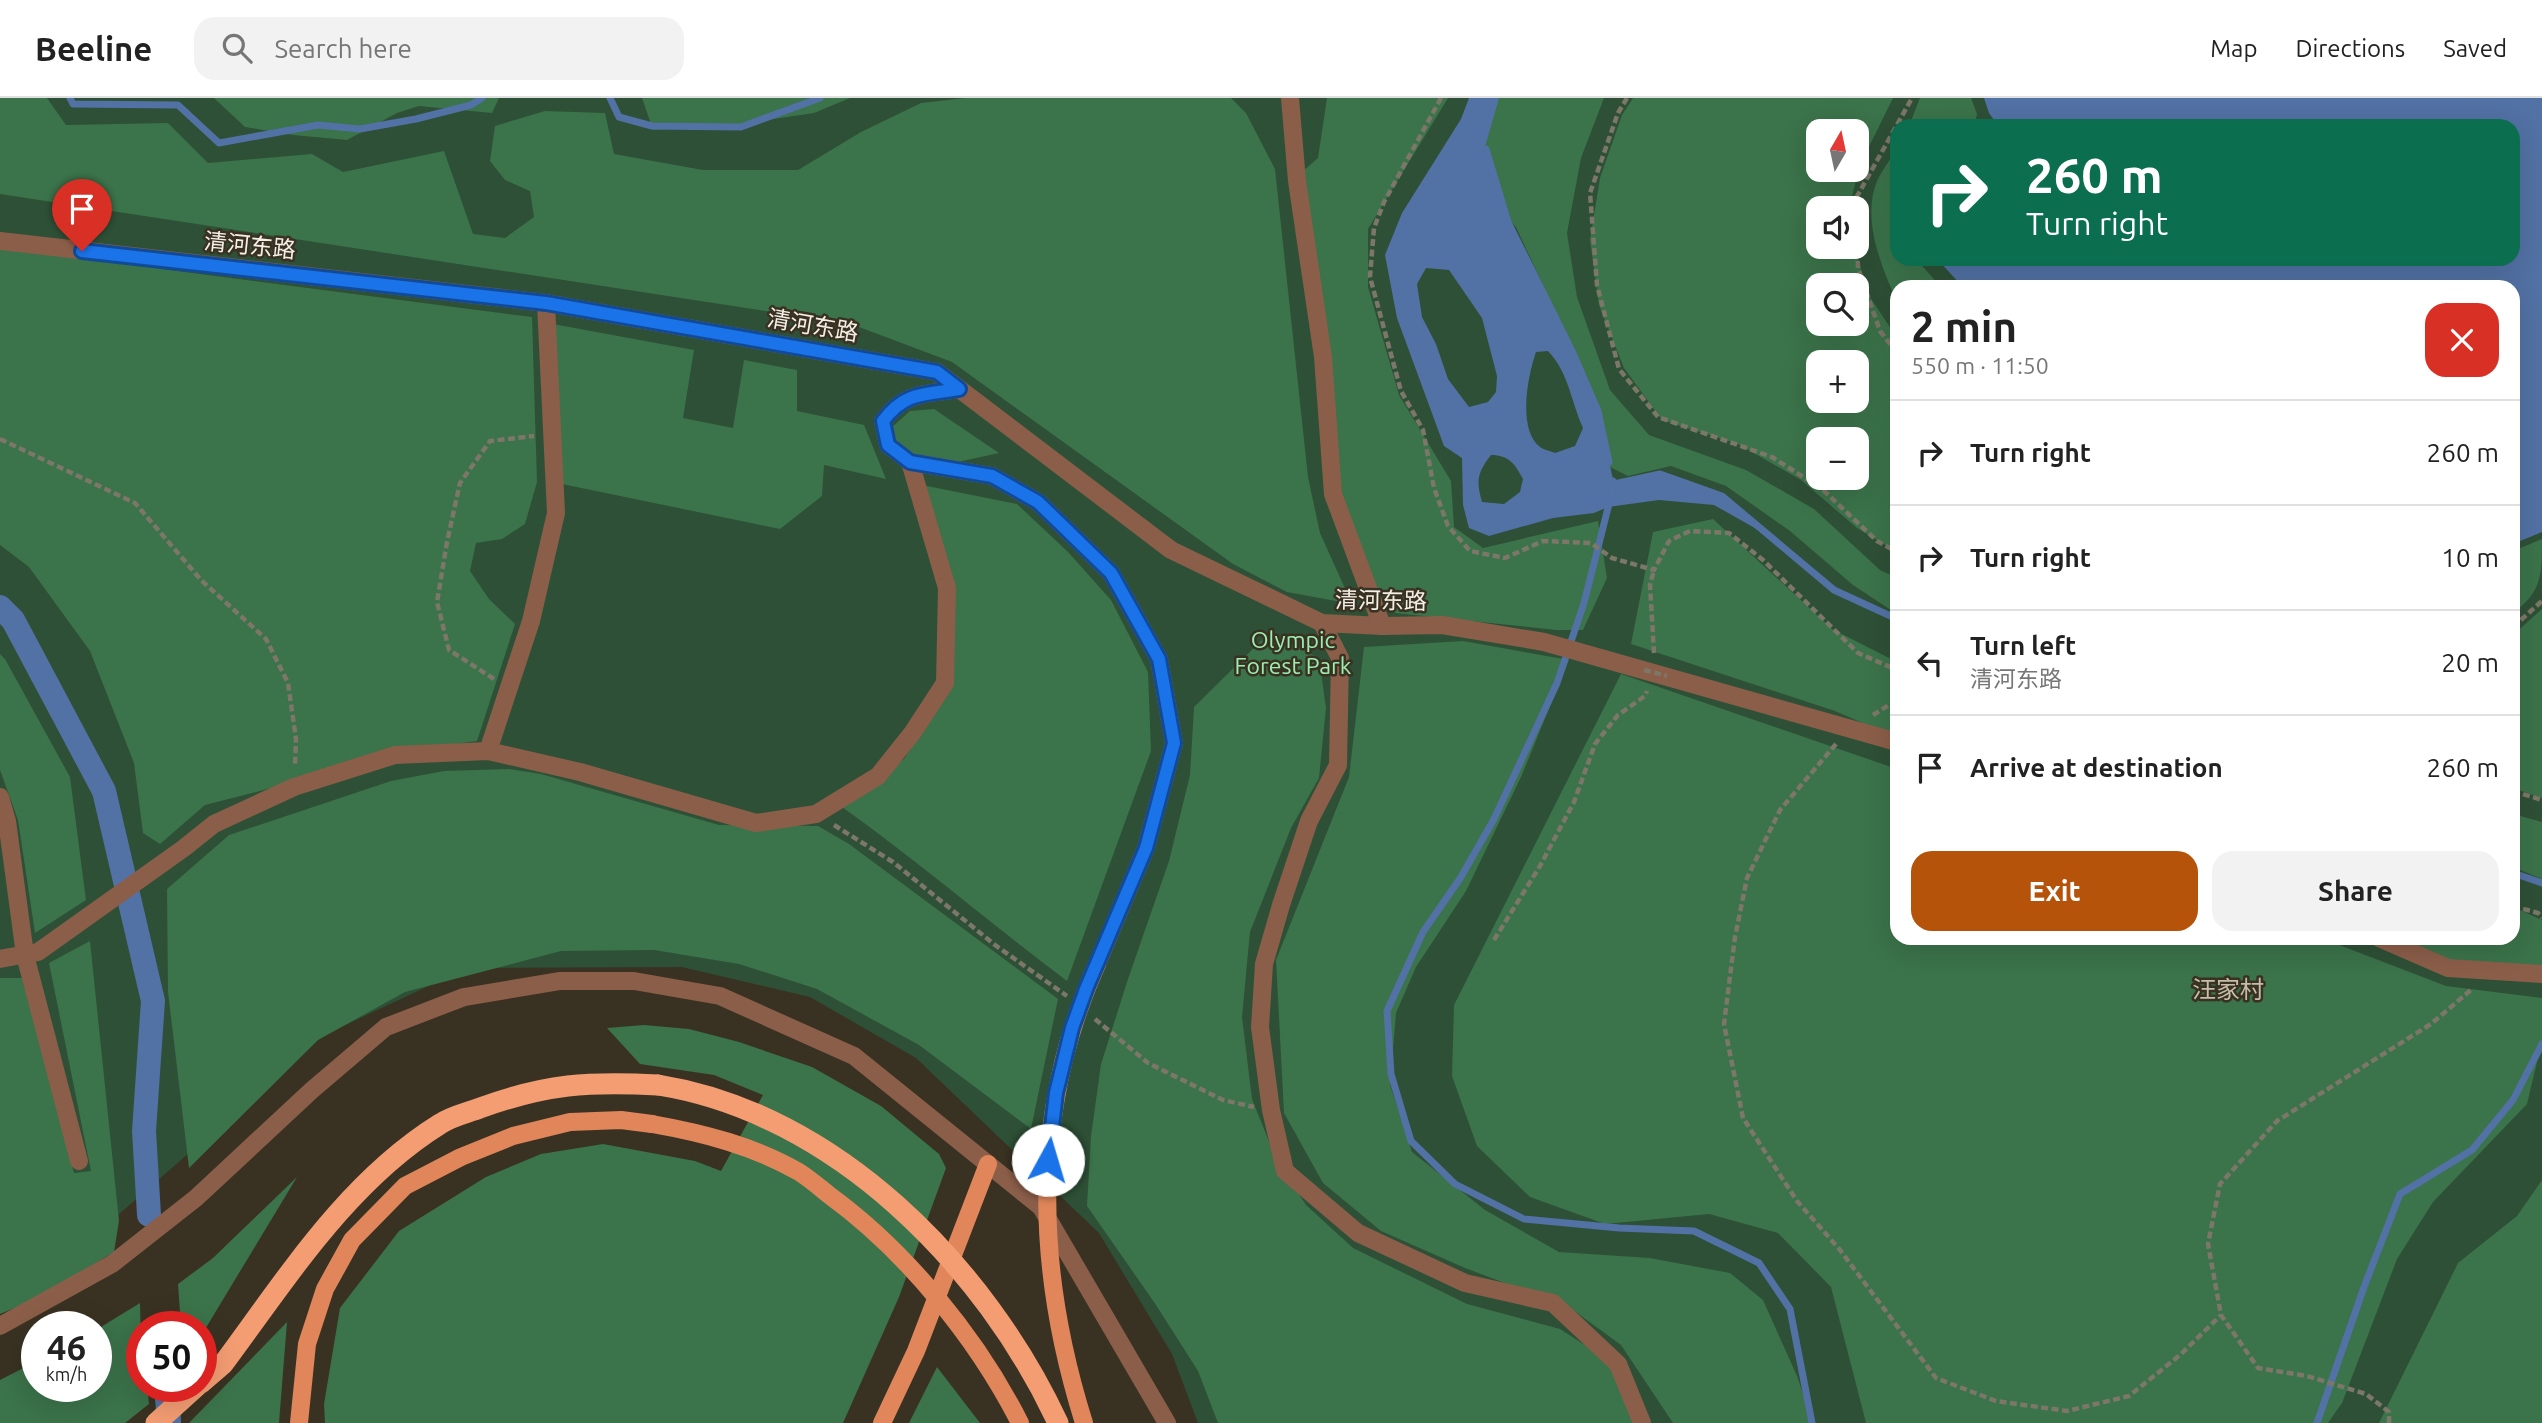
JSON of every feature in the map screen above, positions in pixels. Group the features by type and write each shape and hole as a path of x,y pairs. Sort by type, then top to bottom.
{"highway":[{"path":"217,1369 355,1192 390,1161 442,1122 517,1095 566,1085 608,1082 658,1085 721,1101 785,1128 853,1171 897,1206 927,1234 987,1303 1023,1357 1058,1423"},
{"path":"156,1423 179,1402"}],"main road":[{"path":"1084,1423 1056,1316 1049,1249 1048,1160 1056,1093 1064,1059 1072,1028 1097,964"},
{"path":"299,1423 307,1345 324,1289 352,1240 405,1186 461,1157 513,1136 570,1122 621,1120 692,1131 737,1144 799,1172 850,1210 918,1275 973,1346 1000,1386 1020,1423"},
{"path":"882,1423 916,1351 988,1164"}],"street":[{"path":"1290,98 1297,181 1323,357 1333,494 1381,626"},
{"name":"清河东路","path":"0,241 546,303 937,372 1171,550 1322,623 1442,625 1544,642 1655,673"},
{"path":"488,751 531,621 556,513 546,303"},
{"path":"959,389 907,398 893,407 883,421 888,445 910,462 992,476 1038,502 1111,573 1159,659 1174,743 1146,848 1097,964"},
{"path":"0,958 32,954 214,824 294,787 395,755 488,751 580,772 755,823 816,814 878,776 913,732 945,683 947,588 910,462"},
{"path":"1322,623 1340,657 1338,765 1309,821 1264,964 1260,1027 1271,1110 1285,1171 1358,1233 1465,1283 1553,1303 1618,1364 1642,1423"},
{"path":"1655,673 1890,740"},
{"path":"0,797 79,1161"},
{"path":"2395,945 2448,968 2542,974"},
{"path":"0,1326 112,1264 196,1198 312,1090 386,1027 464,998 559,981 634,981 720,996 853,1056 1041,1207 1167,1423"}],"path":[{"path":"1441,98 1384,202 1374,228 1370,277 1401,391 1423,430 1434,488 1448,526 1470,551 1505,558 1543,541 1591,543 1612,558 1654,570"},
{"path":"1627,98 1618,113 1590,193 1597,285 1619,369 1658,417 1772,457 1822,489 1877,541 1890,548"},
{"path":"1900,119 1912,98"},
{"path":"1857,196 1890,137"},
{"path":"1858,259 1858,268 1880,331 1890,344"},
{"path":"509,688 449,650 437,602 447,542 460,483 490,441 552,434"},
{"path":"0,439 135,503 201,580 266,639 288,683 296,739 294,787"},
{"path":"1494,940 1541,866 1574,802 1595,744 1618,715 1645,696 1655,673 1650,585 1654,570 1669,541 1690,531 1729,533 1763,560 1858,653 1890,667"},
{"path":"2520,621 2542,601"},
{"path":"1890,704 1849,729 1780,810 1747,878 1735,937 1724,1024 1742,1118 1797,1201 1840,1250 1936,1378 1996,1401 2067,1411 2129,1395 2180,1354 2221,1315"},
{"path":"2520,793 2542,800"},
{"path":"816,814 893,862 995,945 1069,997"},
{"path":"2520,908 2538,913 2542,918"},
{"path":"2389,1423 2389,1412 2366,1394 2307,1376 2258,1368 2221,1315 2208,1244 2220,1184 2277,1121 2431,1024 2494,971"},
{"path":"1089,1014 1148,1063 1223,1100 1271,1110"}],"green space":[{"name":"Olympic Forest Park","path":"0,98 2542,98 2542,1423 1198,1423 1172,1354 1099,1233 916,1058 810,997 682,967 467,968 324,1035 23,1298 0,1310"},
{"path":"0,98 47,98 66,125 168,123 208,163 312,154 343,172 444,151 473,234 505,238 534,217 530,191 505,180 490,161 495,126 545,111 605,113 614,154 703,170 798,170 861,132 921,103 965,98 1231,98 1246,113 1275,169 1308,477 1320,533 1352,604 1287,592 1233,564 952,362 851,324 0,194"},
{"path":"214,98 499,98 492,113 419,106 397,113 347,140 245,127"},
{"path":"642,98 850,98 814,113 728,126 653,130"},
{"path":"1327,98 1448,98 1368,229 1368,287 1399,395 1451,481 1454,527 1483,548 1598,521 1607,578 1583,630 1556,630 1395,613 1367,575 1332,493 1302,172 1318,158"},
{"path":"1490,98 1604,98 1581,158 1567,233 1577,297 1610,390 1649,435 1746,470 1814,509 1880,570 1890,575 1890,609 1853,585 1790,531 1726,486 1671,466 1628,476 1600,462 1542,283 1516,227 1484,194 1481,118"},
{"path":"1633,98 1893,98 1869,147 1869,119 1806,119 1806,182 1856,182 1852,196 1806,196 1806,259 1858,259 1862,273 1806,273 1806,336 1869,336 1869,296 1890,327 1890,548 1857,528 1813,490 1869,490 1869,427 1806,427 1806,484 1738,444 1662,420 1624,368 1599,305 1590,240 1600,178 1622,115"},
{"path":"1920,98 1971,98 1977,114 1976,119 1912,119"},
{"path":"1890,160 1890,266 1922,266 1935,280 1890,280 1890,286 1872,227 1871,212 1877,181"},
{"path":"0,248 532,317 537,482 525,524 502,539 476,543 470,571 489,599 515,624 477,741 372,755 279,786 205,805 160,844 143,833 134,763 90,651 29,567 0,545"},
{"path":"553,324 694,350 683,418 733,428 744,360 797,370 797,411 864,425 886,479 824,465 822,496 780,529 562,484"},
{"path":"934,409 999,453 958,462 921,459 896,444 892,427 910,411"},
{"path":"922,485 1017,504 1068,552 1111,600 1148,672 1151,751 1067,981 842,807 904,759 943,698 952,593"},
{"path":"1713,519 1832,629 1890,658 1890,735 1835,711 1631,644 1653,532"},
{"path":"2542,539 2542,562 2538,581 2530,598 2520,607 2520,548"},
{"path":"2542,609 2542,798 2520,790 2520,629"},
{"path":"1270,632 1319,658 1326,708 1319,778 1291,828 1250,932 1242,1017 1252,1099 1276,1159 1306,1205 1353,1248 1467,1304 1560,1329 1599,1354 1621,1382 1640,1423 1218,1423 1198,1371 1087,1206 1091,1136 1101,1064 1169,861 1190,775 1194,707"},
{"path":"1463,641 1569,660 1521,777 1466,891 1416,967 1396,1013 1390,1085 1412,1152 1485,1210 1559,1252 1650,1258 1730,1273 1763,1300 1797,1376 1813,1423 1673,1423 1621,1345 1569,1307 1465,1268 1381,1231 1323,1183 1284,1113 1276,960 1349,777 1364,647"},
{"path":"0,654 70,777 86,900 35,933 18,820 0,770"},
{"path":"1621,674 1890,767 1890,945 2339,945 2446,986 2542,998 2542,1041 2527,1104 2433,1202 2397,1259 2342,1403 2328,1423 1866,1423 1831,1287 1778,1233 1709,1214 1605,1224 1530,1197 1477,1146 1452,1076 1454,1005"},
{"path":"509,769 541,774 719,825 818,826 849,844 1058,999 1031,1129 919,1045 817,989 739,964 654,950 561,951 405,992 318,1040 189,1168 168,992 167,889 229,835 391,781 444,771"},
{"path":"2520,816 2542,822 2542,879 2520,870"},
{"path":"2520,910 2542,920 2542,967 2449,960 2412,945 2520,945"},
{"path":"90,941 119,1221 114,1252 37,1299 0,1314 0,978 24,978 74,1173 91,1171 49,963"},
{"path":"644,1025 689,1029 739,1042 812,1067 881,1106 939,1154 946,1168 899,1297 843,1423 325,1423 324,1404 340,1308 399,1231 486,1177 541,1154 603,1144 695,1161 721,1171 763,1095 714,1075 640,1064 607,1028"},
{"path":"297,1177 216,1311 180,1311 178,1284 213,1258"},
{"path":"2542,1180 2542,1423 2379,1423 2458,1263 2517,1216"},
{"path":"140,1303 140,1311 127,1311"},
{"path":"126,1312 126,1402 149,1404 125,1423 0,1423 0,1380 21,1369 21,1402 112,1402 112,1320"},
{"path":"287,1322 279,1423 189,1423 209,1402 217,1402 217,1394"},
{"path":"937,1367 980,1423 909,1423"}],"water":[{"path":"1469,98 1499,98 1485,147 1508,222 1572,351 1598,411 1614,484 1660,474 1722,496 1769,536 1714,505 1659,500 1553,518 1489,536 1469,528 1463,505 1462,458 1444,446 1397,318 1385,255 1402,213 1461,119","holes":["1426,268 1449,270 1482,318 1497,376 1496,392 1488,402 1469,407 1448,379 1436,344 1422,317 1417,284","1548,351 1561,369 1583,428 1575,446 1555,453 1540,447 1529,428 1526,401 1536,352","1491,455 1507,459 1523,479 1520,492 1504,504 1482,502 1479,477"]},
{"path":"1984,98 2542,98 2542,532 2520,541 2520,280 1956,280 1944,266 2520,266 2520,119 1993,119"},
{"path":"155,1402 180,1402 181,1423 157,1423"}],"waterway":[{"path":"70,98 73,104 178,105 219,143 318,125 360,129 416,119 471,105 482,98"},
{"path":"610,98 619,117 652,126 741,127 820,98"},
{"path":"1486,149 1508,222 1572,351 1598,411 1609,462"},
{"path":"1613,481 1614,484 1660,474 1722,496 1834,590 1890,616"},
{"path":"1614,484 1584,603 1557,683 1494,819 1461,877 1423,932 1387,1011 1391,1074 1411,1141 1455,1184 1524,1219 1619,1228 1694,1231 1759,1263 1790,1309 1812,1423"},
{"path":"0,607 13,620 104,791 153,1001 144,1131 149,1215"},
{"path":"2520,875 2542,883"},
{"path":"2317,1423 2364,1287 2400,1194 2472,1150 2513,1100 2542,1044"}],"district":[{"name":"汪家村","path":"2228,989"}],"route":[{"path":"82,251 546,303 937,372 959,389 907,398 893,407 883,421 888,445 910,462 992,476 1038,502 1111,573 1159,659 1174,743 1146,848 1072,1028 1056,1093 1048,1160"}]}
